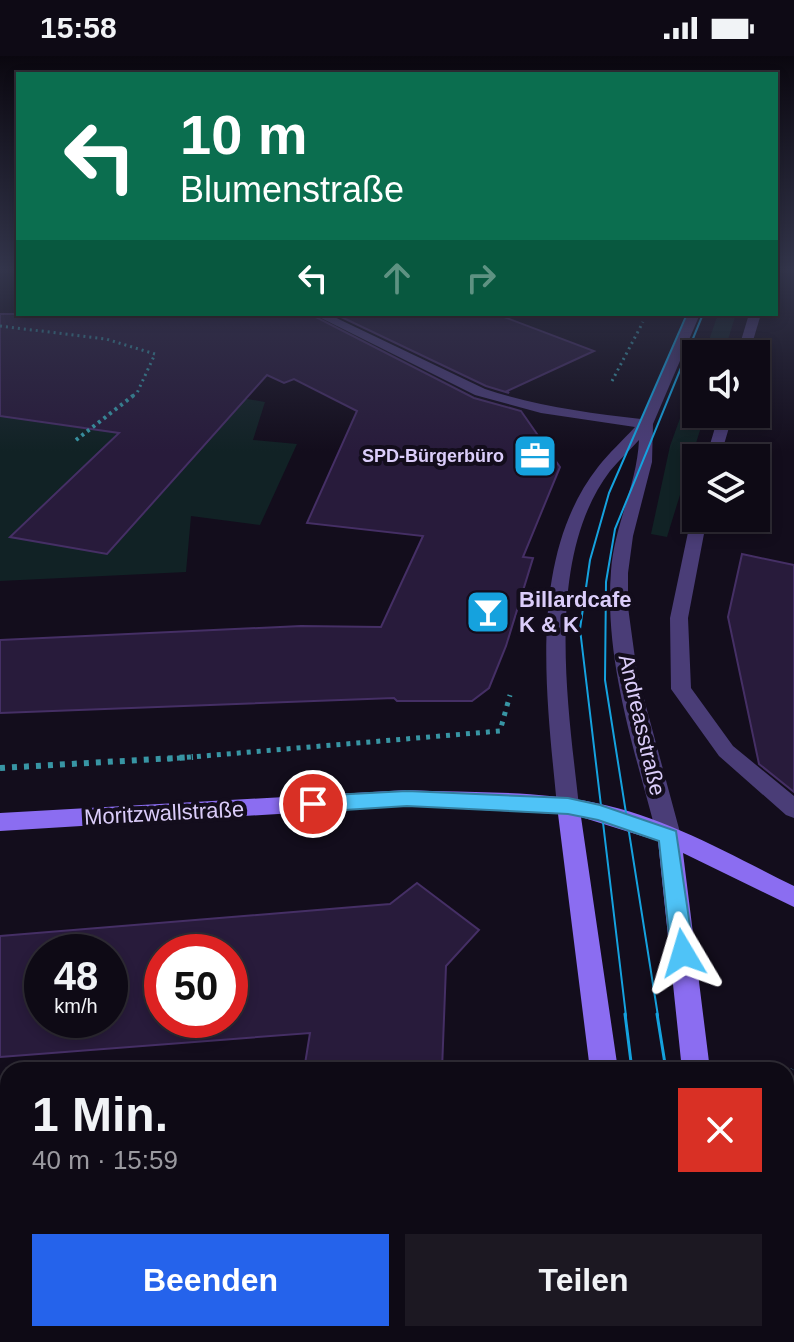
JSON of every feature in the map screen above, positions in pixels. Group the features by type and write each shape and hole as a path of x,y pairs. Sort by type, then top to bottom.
{"main road":[{"name":"Moritzwallstraße","path":"0,822 407,798 568,806 600,812 669,836 794,897"},
{"path":"568,806 603,1062"},
{"path":"669,836 695,1062"}],"street":[{"path":"354,331 507,402 591,418 646,424"},
{"name":"Andreasstraße","path":"568,806 555,677 561,569 582,506 603,470 646,424 687,331"},
{"name":"Andreasstraße","path":"646,424 648,445 640,483 626,524 619,570 619,621 629,684 669,836"},
{"path":"696,532 679,618 681,689 726,751 794,809"}],"path":[{"path":"41,331 106,339 155,354 137,393 76,440"},
{"path":"591,418 638,331"},
{"path":"0,768 174,759 500,731 513,686"}],"shaded area":[{"path":"0,331 120,331 148,335 196,390 265,402 253,440 297,444 260,525 191,516 186,572 0,581"},
{"path":"712,331 731,331 728,340 709,340"},
{"path":"682,413 682,428 701,428 696,444 682,444 682,488 667,537 651,534 670,446"}],"building":[{"path":"0,331 343,331 474,398 521,411 560,467 523,557 533,558 506,646 489,688 472,701 397,701 394,698 0,713 0,640 301,626 381,627 423,536 307,523 357,411 294,379 284,383 267,375 107,554 10,537 119,433 0,416"},
{"path":"371,331 541,331 594,351 507,391 509,393 486,386"},
{"path":"742,554 794,565 794,792 759,764 728,617"},
{"path":"417,883 479,930 446,966 442,1062 305,1062 310,1033 248,1038 248,934 144,934 144,1038 245,1038 0,1057 0,936 24,934 24,1038 128,1038 128,934 24,934 390,904"}],"tram line":[{"path":"626,1016 580,629 590,560 609,493 680,331"},
{"path":"658,1016 605,680 606,582 615,529 696,331"},
{"path":"625,1014 631,1062"},
{"path":"657,1014 665,1062"}],"place":[{"name":"SPD-Bürgerbüro","path":"535,456"},
{"name":"Billardcafe K & K","path":"488,612"}],"route":[{"path":"313,804 407,798 568,806 600,812 669,836 683,953"}]}
